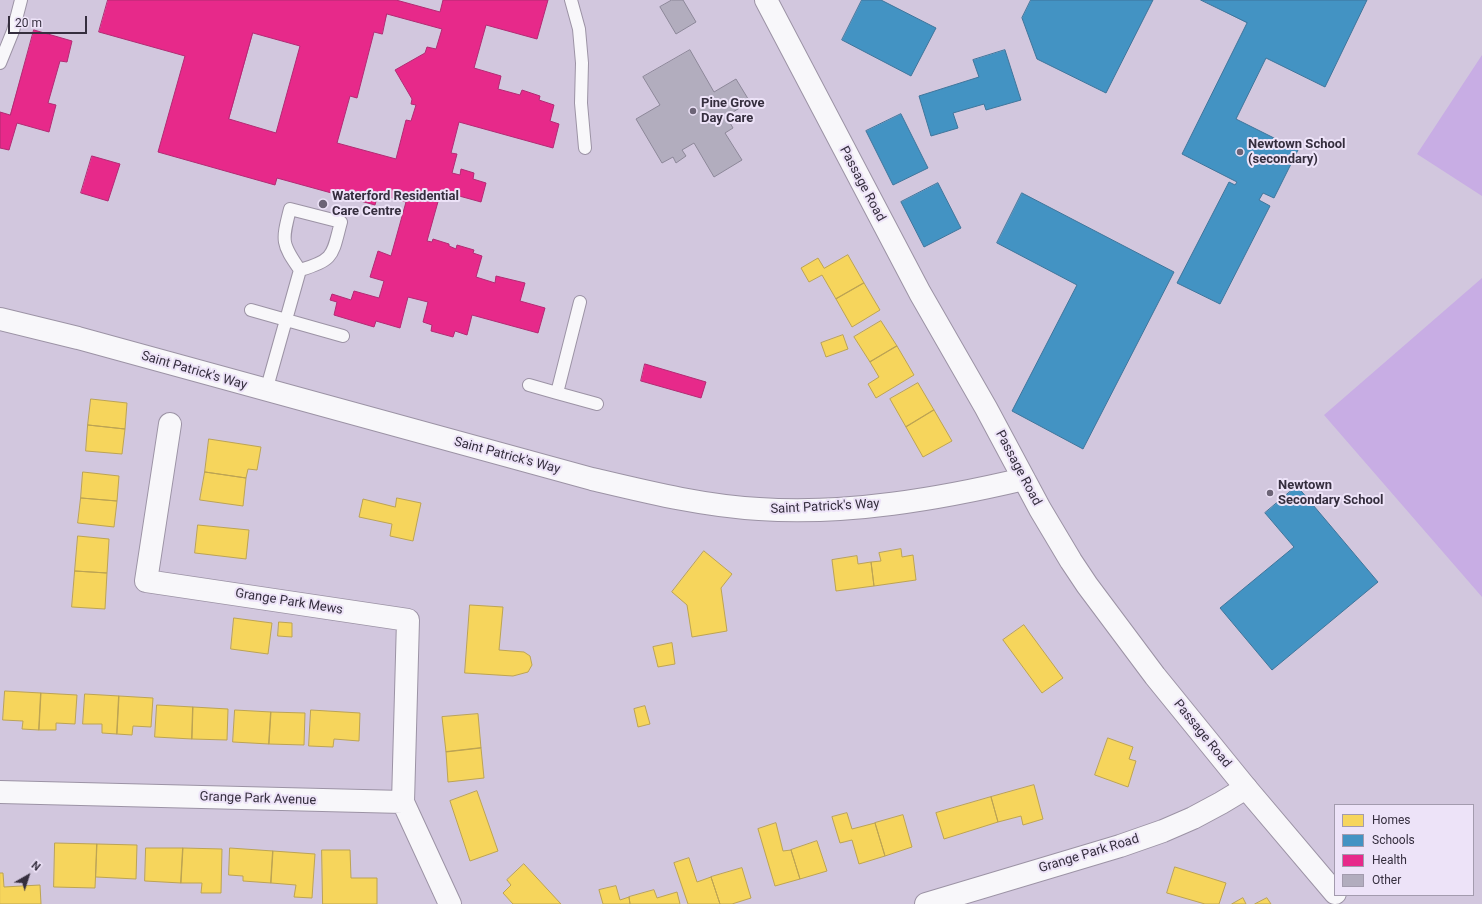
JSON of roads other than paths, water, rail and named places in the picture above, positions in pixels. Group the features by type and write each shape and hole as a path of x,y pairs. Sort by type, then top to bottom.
{"main road":[{"name":"Passage Road","path":"766,0 916,286 986,408 1055,536 1087,585 1151,671 1246,788 1334,892"},
{"name":"Saint Patrick's Way","path":"0,319 78,338 266,391 592,479 676,498 740,508 779,510 843,508 946,496 1024,479"},
{"name":"Grange Park Mews","path":"170,424 146,581 408,620 403,802"},
{"name":"Grange Park Road","path":"926,904 1120,846 1163,831 1194,818 1246,788"},
{"name":"Grange Park Avenue","path":"0,792 403,802"},
{"path":"403,802 450,904"},
{"name":"Passage Road","path":"1338,896 1344,904"}],"lane":[{"path":"0,63 13,31 21,0"},
{"path":"571,0 579,29 582,63 581,103 585,148"},
{"path":"290,209 341,222 329,257 319,265 300,270 290,256 285,244 284,235 290,209"},
{"path":"266,391 300,270"},
{"path":"557,393 580,302"},
{"path":"251,310 343,336"},
{"path":"529,385 597,404"}],"place":[{"name":"Pine Grove Day Care","path":"693,111"},
{"name":"Newtown School (secondary)","path":"1240,152"},
{"name":"Waterford Residential Care Centre","path":"323,204"},
{"name":"Newtown Secondary School","path":"1270,493"}]}
